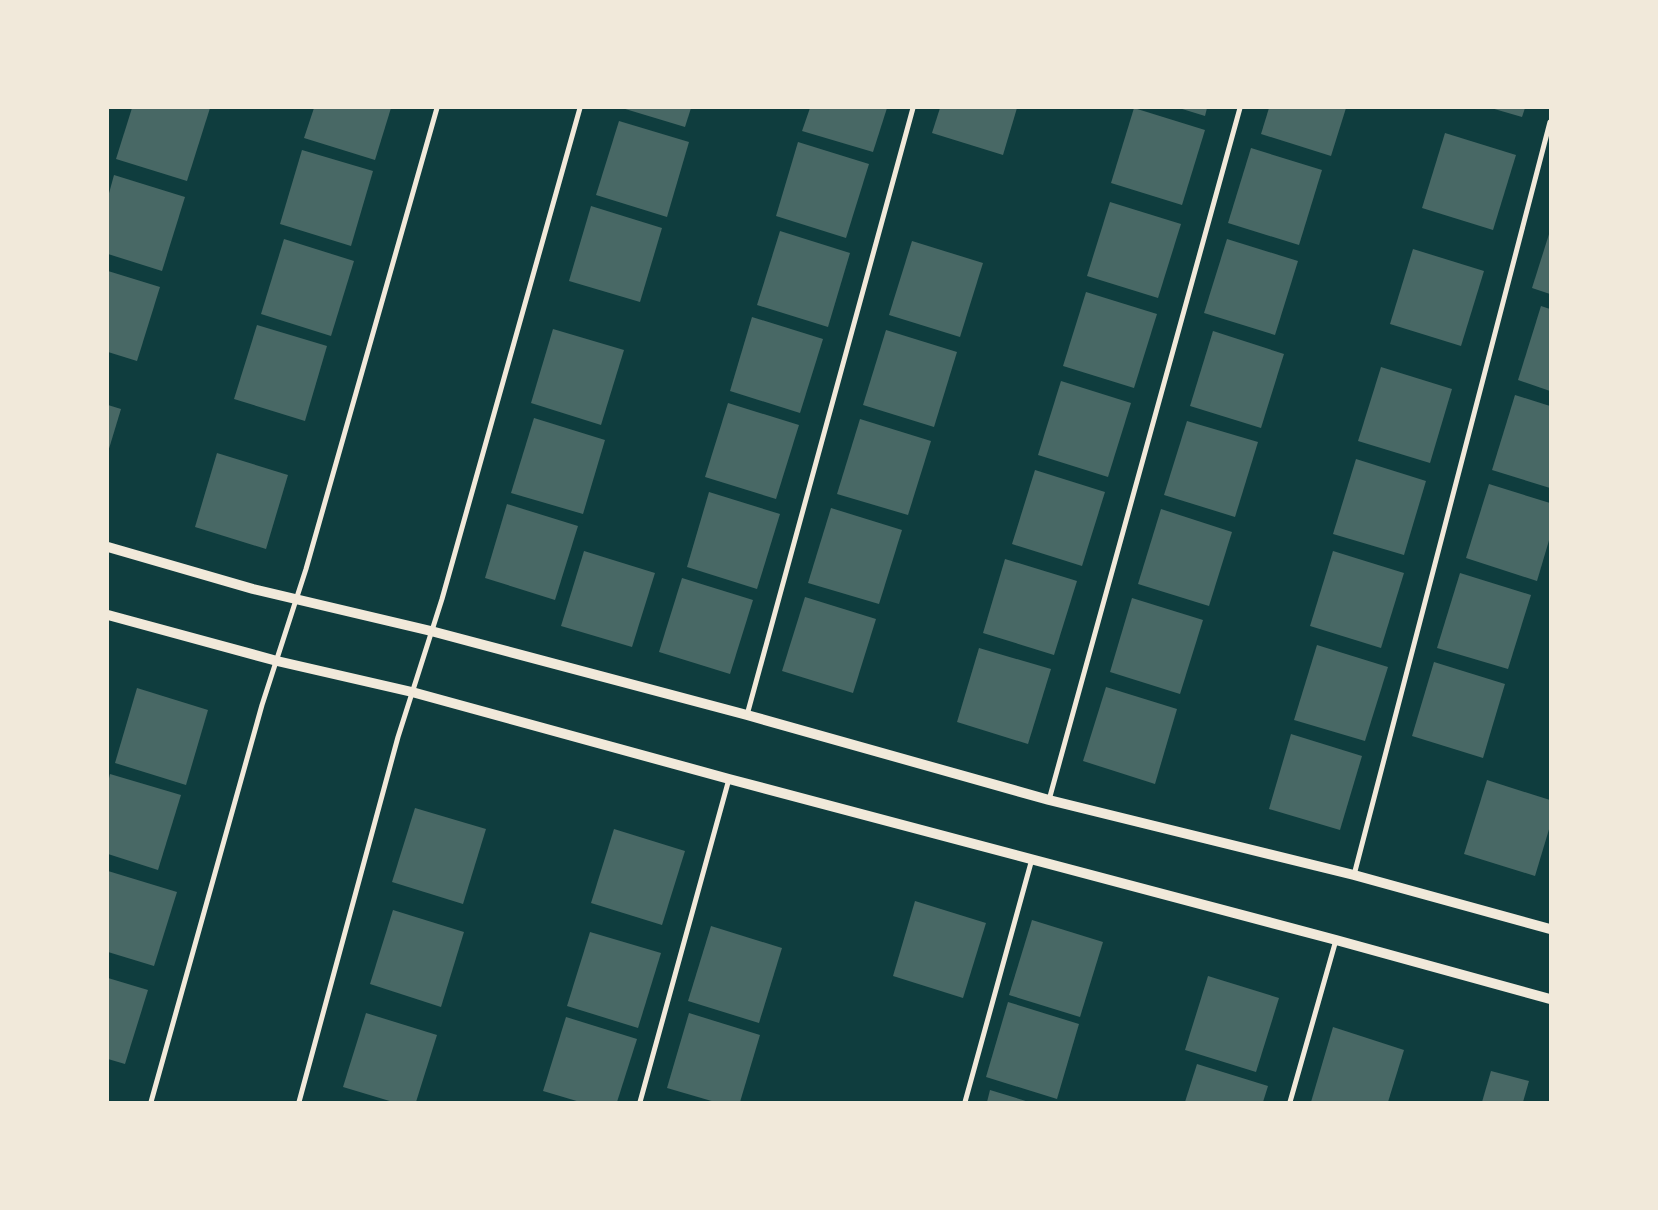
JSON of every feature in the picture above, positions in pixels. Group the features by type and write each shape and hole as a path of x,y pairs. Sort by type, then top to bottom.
{"main road":[{"path":"108,547 296,601 431,631 747,715 1049,800 1354,875 1550,929"},
{"path":"108,615 276,661 412,692 1550,999"}],"street":[{"path":"151,1102 260,715 296,601 437,108"},
{"path":"299,1102 412,692 448,579 580,108"},
{"path":"747,715 913,108"},
{"path":"1049,800 1240,108"},
{"path":"1354,875 1550,122"},
{"path":"640,1102 729,779"},
{"path":"965,1102 1032,860"},
{"path":"1290,1102 1336,940"}],"building":[{"path":"132,108 210,108 187,181 116,159"},
{"path":"314,108 391,108 375,160 304,138"},
{"path":"622,108 691,108 685,127"},
{"path":"810,108 887,108 873,152 802,131"},
{"path":"940,108 1017,108 1003,155 932,133"},
{"path":"1134,108 1205,130 1182,205 1111,183"},
{"path":"1179,108 1207,108 1205,116"},
{"path":"1269,108 1346,108 1331,156 1261,134"},
{"path":"1491,108 1525,108 1522,117"},
{"path":"619,121 689,142 667,217 596,195"},
{"path":"1445,133 1516,155 1493,230 1422,208"},
{"path":"798,142 869,164 846,238 776,216"},
{"path":"1251,148 1322,170 1299,245 1228,223"},
{"path":"302,150 373,171 351,246 280,224"},
{"path":"114,175 185,197 162,271 108,254 108,197"},
{"path":"1110,202 1181,224 1158,298 1087,276"},
{"path":"591,206 662,228 640,302 569,281"},
{"path":"780,231 850,253 828,327 757,305"},
{"path":"1550,231 1550,294 1532,288"},
{"path":"284,239 354,261 331,336 261,314"},
{"path":"1227,239 1298,261 1275,335 1204,313"},
{"path":"912,241 983,263 960,337 889,315"},
{"path":"1413,249 1484,271 1461,346 1390,324"},
{"path":"108,271 160,287 137,361 108,352"},
{"path":"1086,292 1157,314 1134,388 1063,366"},
{"path":"1541,306 1550,309 1550,391 1518,380"},
{"path":"752,317 823,339 800,413 730,391"},
{"path":"257,325 327,346 305,421 234,399"},
{"path":"553,329 624,350 601,425 531,403"},
{"path":"886,330 957,352 934,427 863,405"},
{"path":"1213,331 1284,354 1261,428 1190,406"},
{"path":"1381,367 1452,389 1430,463 1358,441"},
{"path":"1061,381 1131,403 1108,477 1038,455"},
{"path":"1515,395 1550,406 1550,488 1492,470"},
{"path":"728,403 799,425 776,499 705,477"},
{"path":"108,405 121,409 108,452"},
{"path":"534,418 605,440 583,514 511,493"},
{"path":"860,419 931,441 908,515 837,494"},
{"path":"1187,421 1258,442 1235,517 1164,495"},
{"path":"217,453 288,475 266,549 195,527"},
{"path":"1356,459 1426,481 1404,555 1333,534"},
{"path":"1035,470 1105,492 1082,566 1012,544"},
{"path":"1489,484 1550,503 1550,537 1537,581 1466,558"},
{"path":"709,492 780,514 757,589 687,567"},
{"path":"507,504 578,526 555,600 485,578"},
{"path":"831,508 902,530 879,604 808,583"},
{"path":"1161,509 1232,532 1209,606 1138,584"},
{"path":"584,551 655,573 632,647 561,626"},
{"path":"1333,551 1404,573 1381,648 1310,626"},
{"path":"1005,559 1077,581 1054,655 983,633"},
{"path":"1460,573 1531,595 1508,669 1437,648"},
{"path":"682,578 753,600 730,674 659,652"},
{"path":"805,597 876,619 853,693 782,671"},
{"path":"1132,598 1203,620 1180,694 1110,672"},
{"path":"1317,645 1388,667 1365,741 1294,720"},
{"path":"979,648 1051,669 1028,744 957,722"},
{"path":"1434,662 1505,684 1483,758 1412,736"},
{"path":"1106,687 1177,709 1155,784 1083,761"},
{"path":"137,688 208,710 186,785 115,763"},
{"path":"1291,734 1362,756 1340,830 1269,809"},
{"path":"110,774 181,795 158,870 108,854 108,783"},
{"path":"1487,780 1550,800 1550,826 1535,876 1464,854"},
{"path":"415,808 486,829 463,904 392,882"},
{"path":"614,829 685,851 662,925 591,903"},
{"path":"108,871 177,892 154,966 108,952"},
{"path":"915,901 986,923 963,998 893,976"},
{"path":"393,910 464,932 441,1007 370,984"},
{"path":"1032,920 1103,942 1080,1017 1009,995"},
{"path":"711,926 782,948 759,1023 688,1001"},
{"path":"590,932 661,953 638,1028 567,1006"},
{"path":"1208,976 1279,998 1256,1072 1185,1050"},
{"path":"108,978 148,990 125,1064 108,1059"},
{"path":"1008,1002 1079,1024 1057,1099 986,1077"},
{"path":"366,1013 437,1035 416,1102 393,1102 343,1087"},
{"path":"689,1013 760,1035 740,1102 715,1102 667,1088"},
{"path":"566,1017 637,1039 617,1102 580,1102 543,1091"},
{"path":"1333,1027 1404,1050 1388,1102 1311,1102"},
{"path":"1197,1064 1268,1086 1263,1102 1185,1102"},
{"path":"1491,1071 1529,1081 1523,1102 1482,1102"},
{"path":"990,1090 1029,1102 987,1102"}]}
